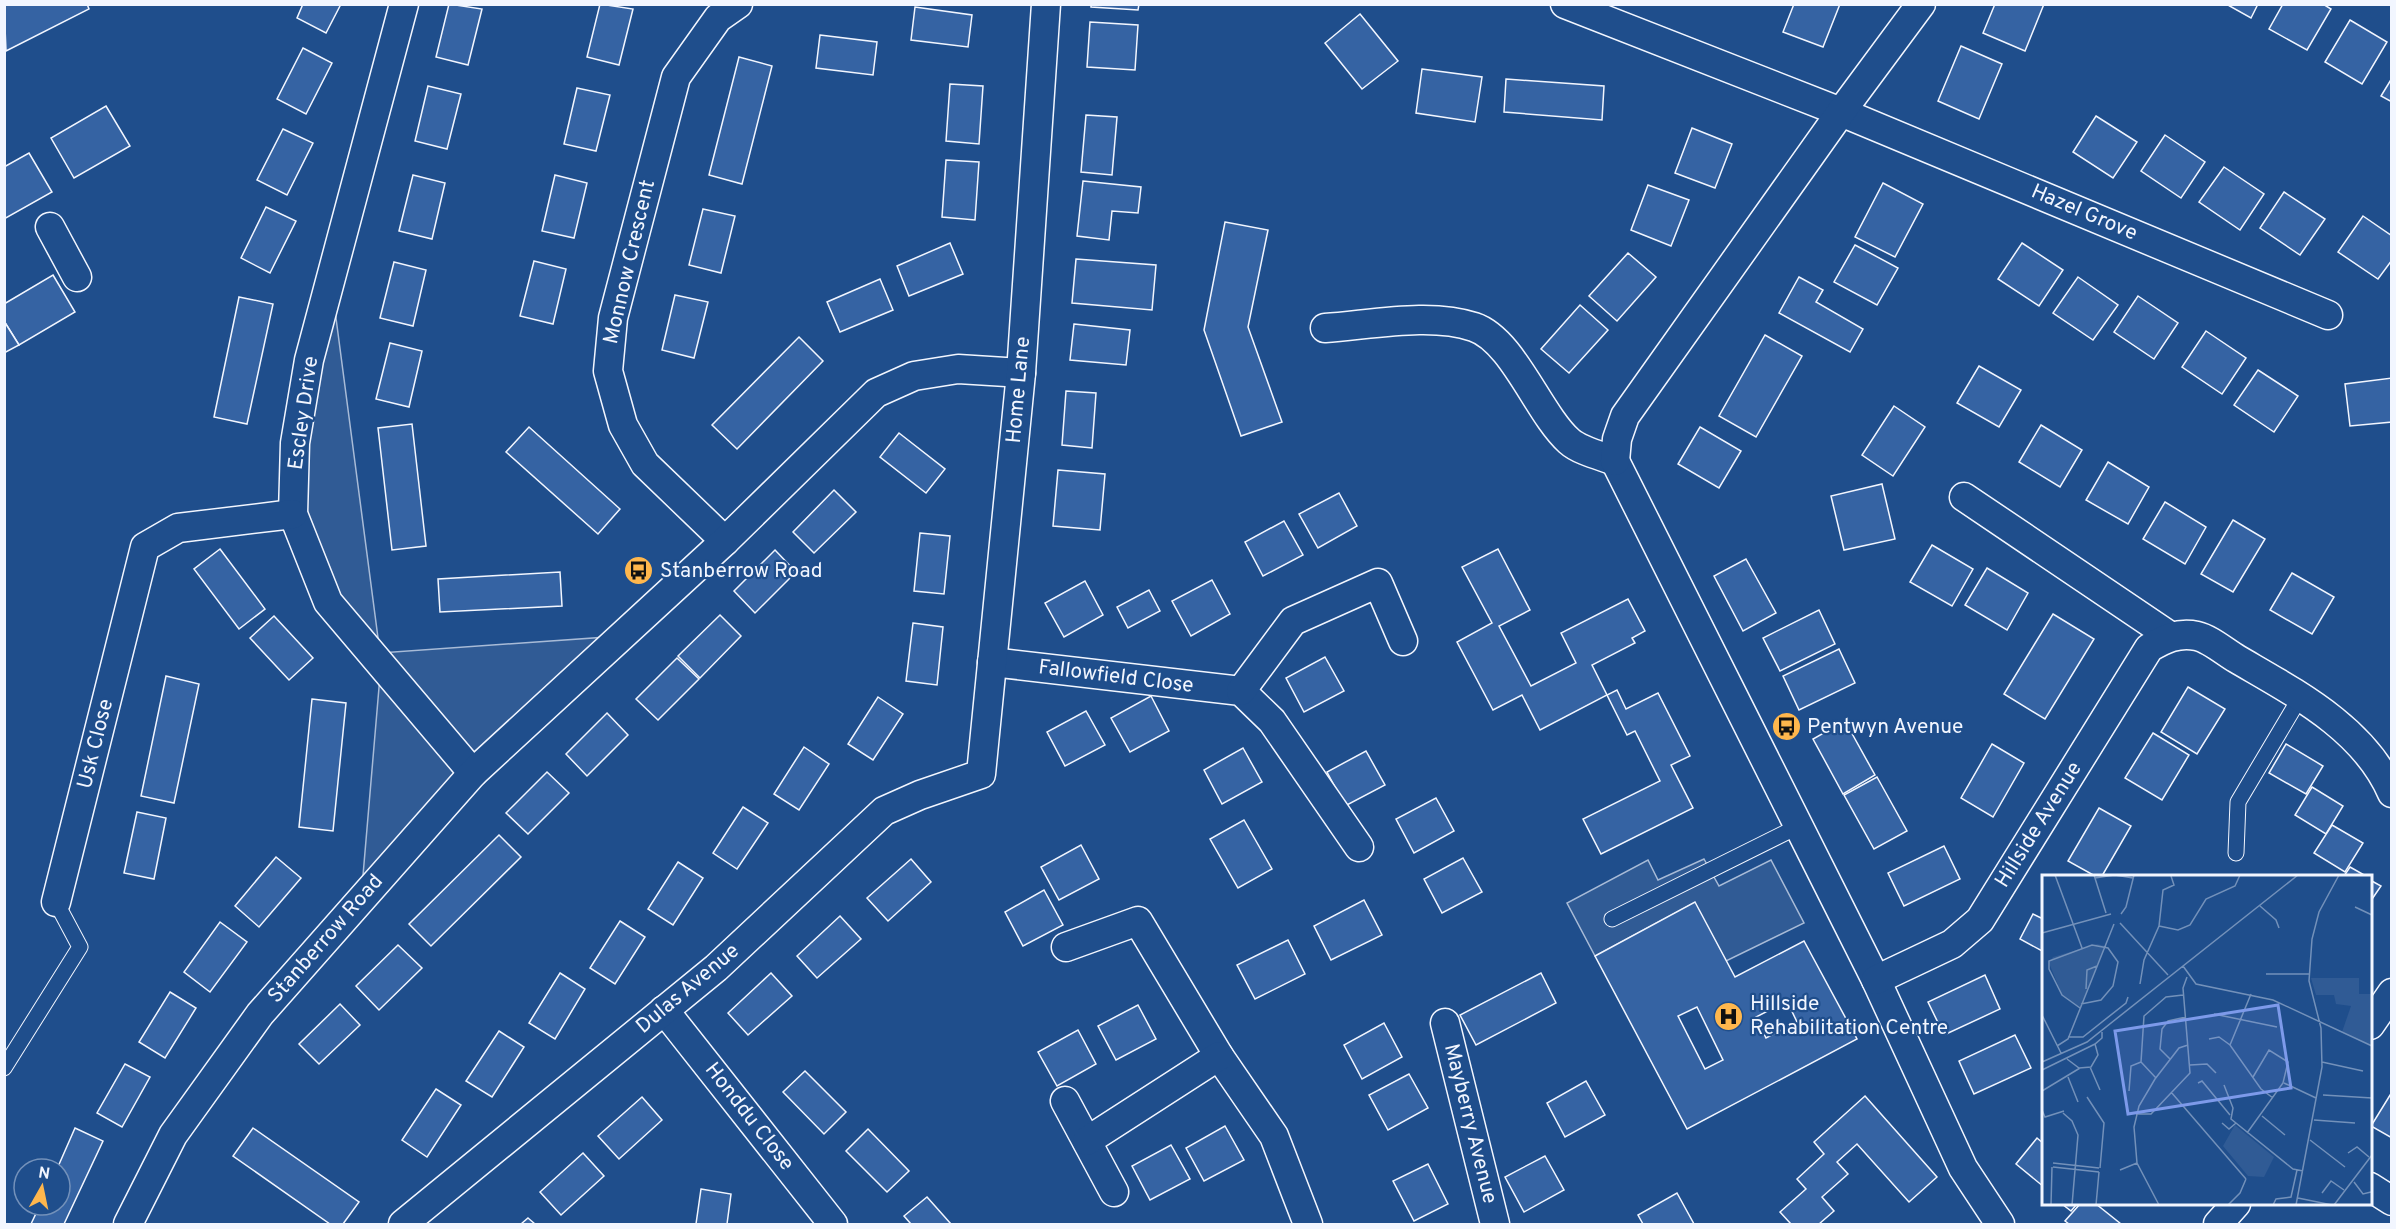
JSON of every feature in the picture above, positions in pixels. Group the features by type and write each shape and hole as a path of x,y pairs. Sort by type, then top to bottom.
{"street":[{"name":"Escley Drive","path":"404,4 309,360 295,443 293,514 328,602 473,773"},
{"name":"Monnow Crescent","path":"725,541 645,464 623,425 608,371 613,318 676,77 718,18 738,4"},
{"name":"Home Lane","path":"981,774 1021,373 1046,4"},
{"name":"Hazel Grove","path":"1565,4 1840,112 2328,315"},
{"path":"1921,4 1840,112 1625,416 1617,439 1615,461 1876,980 1963,1168 2000,1224"},
{"path":"50,227 76,277"},
{"path":"1325,328 1444,320 1477,327 1502,347 1548,417 1570,443 1615,461"},
{"name":"Stanberrow Road","path":"128,1224 172,1136 260,1014 473,773 725,541 876,393 914,376 958,369 1021,373"},
{"path":"1964,497 2170,636 2198,636 2301,696 2350,735 2389,779"},
{"name":"Usk Close","path":"56,902 145,547 178,528 293,514"},
{"path":"1359,847 1272,722 1240,691 1293,621 1378,583 1403,641"},
{"name":"Hillside Avenue","path":"1876,980 1952,944 1980,920 2149,648 2170,636"},
{"name":"Fallowfield Close","path":"992,662 1240,691"},
{"name":"Dulas Avenue","path":"404,1224 437,1200 716,968 884,811 920,795 981,774"},
{"path":"1066,947 1138,921 1219,1056 1274,1136 1308,1224"},
{"path":"2372,1022 2391,993"},
{"name":"Honddu Close","path":"664,1010 833,1224"},
{"name":"Mayberry Avenue","path":"1445,1023 1495,1224"},
{"path":"1087,1141 1219,1056"},
{"path":"1065,1101 1114,1192"},
{"path":"2372,1188 2391,1201"},
{"path":"2218,1224 2234,1205"}],"lane":[{"path":"2236,853 2238,802 2301,696"},
{"path":"1612,919 1799,826"},
{"name":"Usk Close","path":"4,1068 80,947 56,902"}],"shaded area":[{"path":"331,280 380,653 622,636 361,899 381,664 328,602 293,514"},
{"path":"1704,859 1719,886 1771,860 1804,923 1726,961 1694,903 1595,956 1567,903 1648,860 1658,880"}],"building":[{"path":"4,4 87,4 89,9 6,51"},
{"path":"303,4 341,4 326,33 297,18"},
{"path":"449,4 482,9 468,65 436,57"},
{"path":"600,4 633,9 619,65 587,57"},
{"path":"1091,4 1139,4 1138,10 1091,7"},
{"path":"1794,4 1840,4 1823,47 1783,32"},
{"path":"1995,4 2044,4 2025,51 1983,33"},
{"path":"2226,4 2258,4 2251,18"},
{"path":"2283,4 2323,4 2331,9 2307,50 2269,29"},
{"path":"915,7 972,15 968,47 911,40"},
{"path":"1360,14 1398,61 1362,89 1325,43"},
{"path":"2350,20 2387,42 2362,84 2325,62"},
{"path":"1090,22 1138,25 1135,70 1087,67"},
{"path":"820,35 877,42 873,75 816,68"},
{"path":"1961,46 2002,64 1979,119 1938,101"},
{"path":"303,48 332,63 306,114 277,99"},
{"path":"739,57 772,66 742,184 709,175"},
{"path":"1422,69 1482,77 1475,122 1416,113"},
{"path":"2392,78 2392,102 2381,96"},
{"path":"1506,79 1604,86 1602,120 1504,112"},
{"path":"950,84 983,86 979,144 946,141"},
{"path":"428,86 461,94 447,149 415,141"},
{"path":"577,88 610,95 596,151 564,144"},
{"path":"106,106 130,146 74,178 51,138"},
{"path":"1086,115 1117,117 1112,175 1081,172"},
{"path":"2096,116 2137,142 2113,178 2073,152"},
{"path":"1692,128 1732,144 1715,188 1675,173"},
{"path":"283,129 313,143 287,195 257,180"},
{"path":"2165,135 2205,162 2181,198 2141,171"},
{"path":"29,153 52,192 4,219 4,167"},
{"path":"946,160 979,162 975,220 942,217"},
{"path":"2224,167 2264,194 2240,230 2199,202"},
{"path":"413,175 445,183 432,239 399,231"},
{"path":"555,175 587,183 574,238 542,231"},
{"path":"1083,181 1141,187 1138,213 1112,211 1109,240 1077,236"},
{"path":"1883,183 1923,204 1895,257 1855,237"},
{"path":"1648,185 1689,200 1671,246 1631,230"},
{"path":"2284,192 2325,219 2300,255 2260,228"},
{"path":"266,207 296,221 270,273 241,258"},
{"path":"703,209 735,216 721,273 689,265"},
{"path":"2363,216 2392,236 2392,260 2378,279 2338,252"},
{"path":"1225,222 1268,230 1248,327 1282,422 1241,436 1204,330"},
{"path":"950,243 963,274 909,296 897,266"},
{"path":"2022,243 2063,270 2039,306 1998,279"},
{"path":"1855,245 1898,268 1877,305 1834,282"},
{"path":"1628,253 1656,277 1617,321 1589,296"},
{"path":"1076,259 1156,265 1152,310 1072,303"},
{"path":"534,261 566,269 553,324 520,316"},
{"path":"394,262 426,270 413,326 380,318"},
{"path":"53,275 75,312 19,345 4,321 4,304"},
{"path":"1799,277 1823,290 1816,302 1863,329 1850,352 1779,313"},
{"path":"2078,277 2118,305 2093,340 2053,313"},
{"path":"880,279 893,310 840,332 827,302"},
{"path":"675,295 708,302 694,358 662,350"},
{"path":"2138,296 2178,323 2154,359 2114,332"},
{"path":"239,297 273,304 247,424 214,417"},
{"path":"1580,305 1608,330 1569,373 1541,349"},
{"path":"4,321 19,345 4,353"},
{"path":"1074,324 1130,330 1126,365 1070,360"},
{"path":"2206,331 2246,358 2222,394 2182,367"},
{"path":"1765,335 1802,356 1756,437 1719,416"},
{"path":"799,337 823,361 737,449 712,425"},
{"path":"390,343 422,351 409,407 376,399"},
{"path":"1979,366 2021,390 1999,427 1957,403"},
{"path":"2258,370 2298,396 2274,432 2234,405"},
{"path":"2392,378 2392,422 2350,426 2345,384"},
{"path":"1066,391 1096,393 1092,448 1062,445"},
{"path":"1894,406 1925,427 1893,476 1862,455"},
{"path":"412,424 426,546 392,550 378,428"},
{"path":"2041,425 2082,450 2060,487 2019,462"},
{"path":"529,427 620,509 598,534 506,452"},
{"path":"1700,427 1741,451 1719,488 1678,464"},
{"path":"899,433 945,469 926,493 880,457"},
{"path":"2108,462 2149,487 2128,524 2086,500"},
{"path":"1058,470 1105,474 1100,530 1053,526"},
{"path":"1882,484 1895,539 1844,550 1831,496"},
{"path":"834,490 856,512 814,553 793,532"},
{"path":"1339,493 1357,526 1318,548 1299,514"},
{"path":"2165,502 2206,527 2185,564 2143,539"},
{"path":"2233,520 2265,539 2233,592 2201,574"},
{"path":"1284,521 1303,555 1263,576 1245,542"},
{"path":"920,533 950,536 944,594 914,591"},
{"path":"1932,545 1973,569 1952,606 1910,582"},
{"path":"220,549 265,609 239,629 194,569"},
{"path":"1498,549 1530,610 1499,626 1531,686 1576,663 1561,633 1628,599 1645,631 1632,638 1635,643 1592,665 1607,695 1540,730 1522,695 1493,710 1457,642 1492,623 1462,567"},
{"path":"775,550 796,572 755,613 734,591"},
{"path":"1746,559 1776,613 1743,631 1714,576"},
{"path":"1987,568 2028,593 2007,630 1965,605"},
{"path":"560,572 562,606 440,612 438,579"},
{"path":"2292,573 2334,597 2312,634 2270,610"},
{"path":"1212,580 1230,614 1191,636 1172,601"},
{"path":"1085,581 1103,615 1064,637 1045,603"},
{"path":"1149,590 1160,611 1128,628 1117,607"},
{"path":"1819,610 1835,644 1780,671 1763,638"},
{"path":"2053,614 2094,639 2045,719 2004,694"},
{"path":"720,615 741,636 700,678 678,656"},
{"path":"274,616 313,658 289,680 250,638"},
{"path":"913,623 943,627 937,685 906,681"},
{"path":"1839,649 1855,683 1799,710 1783,676"},
{"path":"1325,657 1344,691 1304,712 1286,678"},
{"path":"677,658 699,679 658,720 636,699"},
{"path":"166,676 199,684 174,803 141,796"},
{"path":"2188,687 2225,709 2197,754 2161,732"},
{"path":"1617,690 1626,709 1658,693 1690,756 1671,765 1693,808 1601,854 1583,819 1660,781 1635,731 1627,735 1607,695"},
{"path":"1151,696 1169,731 1130,752 1111,718"},
{"path":"878,697 903,714 873,760 848,744"},
{"path":"312,699 346,703 333,831 299,827"},
{"path":"1086,711 1105,745 1065,766 1047,732"},
{"path":"607,713 628,735 587,776 566,754"},
{"path":"1845,721 1875,775 1843,794 1813,739"},
{"path":"2153,733 2189,755 2162,800 2125,778"},
{"path":"1992,744 2024,763 1993,817 1961,798"},
{"path":"2286,744 2323,766 2306,794 2269,773"},
{"path":"804,747 829,764 799,810 774,794"},
{"path":"1243,748 1262,782 1222,804 1204,770"},
{"path":"1366,751 1385,785 1345,806 1327,772"},
{"path":"547,772 569,793 528,834 506,813"},
{"path":"1877,777 1907,831 1874,849 1844,795"},
{"path":"2312,787 2343,806 2326,834 2295,815"},
{"path":"1436,798 1454,831 1414,853 1396,819"},
{"path":"743,807 768,823 737,869 713,853"},
{"path":"2099,808 2131,826 2103,875 2093,875 2068,861"},
{"path":"137,812 166,818 154,879 124,873"},
{"path":"1244,820 1272,869 1238,888 1210,839"},
{"path":"2332,825 2363,843 2345,872 2314,853"},
{"path":"499,835 521,857 431,946 409,924"},
{"path":"1081,845 1099,879 1059,900 1041,867"},
{"path":"1944,846 1960,879 1904,906 1888,873"},
{"path":"276,857 301,878 259,927 235,906"},
{"path":"1463,858 1482,892 1442,913 1424,879"},
{"path":"911,859 931,882 888,921 867,898"},
{"path":"678,862 703,878 673,925 648,909"},
{"path":"2350,867 2364,875 2345,875"},
{"path":"2372,881 2381,886 2372,899"},
{"path":"1044,890 1063,925 1023,946 1005,912"},
{"path":"1364,900 1382,935 1331,960 1314,926"},
{"name":"Hillside Rehabilitation Centre","path":"1695,902 1735,977 1804,941 1857,1039 1687,1129 1595,956","holes":["1787,1001 1797,1022 1766,1038 1756,1017","1697,1007 1723,1060 1705,1069 1678,1016"]},
{"path":"2033,914 2041,918 2042,916 2042,951 2020,939"},
{"path":"840,916 861,939 817,978 797,956"},
{"path":"620,921 645,937 615,984 590,968"},
{"path":"220,922 247,942 210,992 184,972"},
{"path":"1288,940 1305,974 1255,999 1237,965"},
{"path":"398,945 422,968 379,1010 356,986"},
{"path":"560,973 585,989 555,1039 529,1023"},
{"path":"771,973 792,996 748,1035 728,1013"},
{"path":"1541,973 1556,1003 1476,1045 1460,1015"},
{"path":"1985,975 2000,1009 1944,1035 1928,1002"},
{"path":"170,992 196,1008 165,1058 139,1042"},
{"path":"340,1004 360,1025 319,1064 299,1044"},
{"path":"1138,1005 1156,1039 1116,1060 1098,1026"},
{"path":"1384,1023 1402,1057 1362,1079 1344,1045"},
{"path":"1078,1030 1096,1064 1057,1086 1038,1052"},
{"path":"499,1031 524,1047 492,1097 466,1081"},
{"path":"2015,1035 2031,1068 1974,1094 1959,1061"},
{"path":"125,1064 150,1077 122,1127 97,1113"},
{"path":"805,1071 846,1112 824,1134 783,1092"},
{"path":"1409,1074 1428,1108 1388,1130 1369,1095"},
{"path":"1586,1081 1605,1115 1565,1137 1547,1103"},
{"path":"436,1089 461,1105 427,1157 402,1140"},
{"path":"2392,1092 2392,1138 2372,1127"},
{"path":"1865,1096 1937,1177 1909,1202 1857,1144 1837,1162 1848,1174 1822,1197 1834,1211 1819,1224 1791,1224 1780,1212 1806,1189 1797,1179 1824,1154 1814,1142"},
{"path":"642,1097 662,1120 619,1159 598,1136"},
{"path":"1225,1126 1244,1160 1204,1181 1186,1148"},
{"path":"75,1128 103,1141 72,1207 72,1157 62,1157"},
{"path":"253,1128 359,1202 343,1224 330,1224 233,1156"},
{"path":"868,1129 909,1171 887,1192 846,1151"},
{"path":"2037,1138 2042,1142 2042,1185 2016,1164"},
{"path":"1171,1145 1190,1179 1150,1200 1132,1166"},
{"path":"583,1153 604,1176 561,1215 540,1192"},
{"path":"1545,1156 1564,1190 1524,1212 1505,1177"},
{"path":"1428,1164 1448,1204 1414,1221 1393,1181"},
{"path":"701,1189 731,1194 727,1224 696,1224"},
{"path":"1677,1193 1694,1224 1643,1224 1638,1215"},
{"path":"927,1197 951,1224 911,1224 904,1216"},
{"path":"2063,1205 2076,1205 2071,1211"},
{"path":"2079,1205 2097,1205 2121,1224 2069,1224 2065,1221"},
{"path":"34,1217 67,1217 64,1224 31,1224"},
{"path":"528,1218 535,1224 521,1224"}],"place":[{"name":"Stanberrow Road","path":"639,571"},
{"name":"Pentwyn Avenue","path":"1786,727"},
{"name":"Hillside Rehabilitation Centre","path":"1729,1016"}]}
